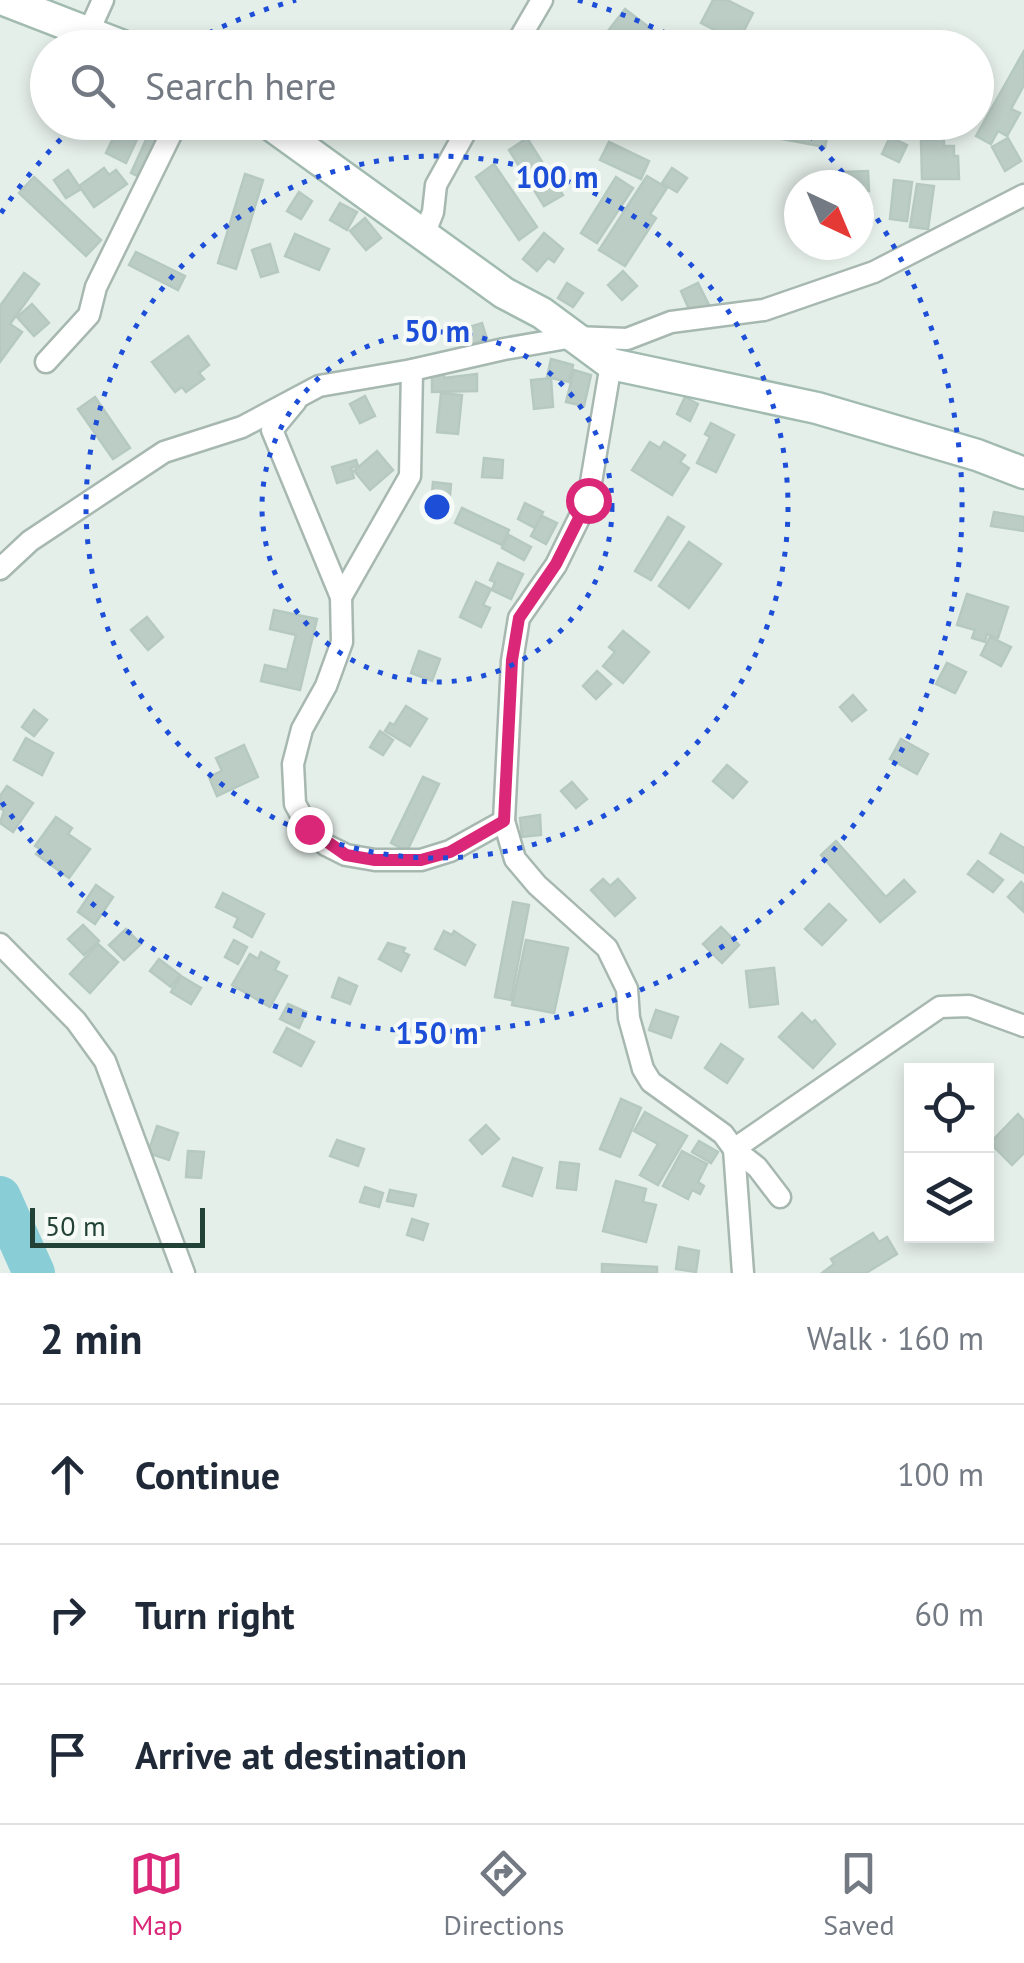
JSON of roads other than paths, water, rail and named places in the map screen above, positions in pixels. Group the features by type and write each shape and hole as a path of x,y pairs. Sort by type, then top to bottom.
{"main road":[{"path":"4,0 86,30"},
{"path":"292,140 504,293 542,313 611,364 818,408 977,455 1024,473"}],"street":[{"path":"89,30 103,0"},
{"path":"524,30 542,0"},
{"path":"46,362 88,315 96,287 168,140"},
{"path":"424,235 436,185 462,140"},
{"path":"0,568 30,541 164,452 242,427 318,386 573,337 627,339 670,322 764,310 874,272 1024,195"},
{"path":"611,364 588,500 556,564 519,618 512,660 504,821 515,859 537,885 608,948 627,988 629,1018 643,1069 652,1082 704,1118 757,1167 780,1197"},
{"path":"342,597 410,476 412,370"},
{"path":"301,393 272,430 342,597 342,642 326,686 302,729 293,764 295,804 309,829 346,855 375,860 421,860 450,852 504,821"},
{"path":"0,944 76,1021 105,1061 184,1273"},
{"path":"734,1149 940,1007 969,1006 1024,1026"},
{"path":"734,1149 743,1273"}],"waterway":[{"path":"0,1197 34,1273"}]}
